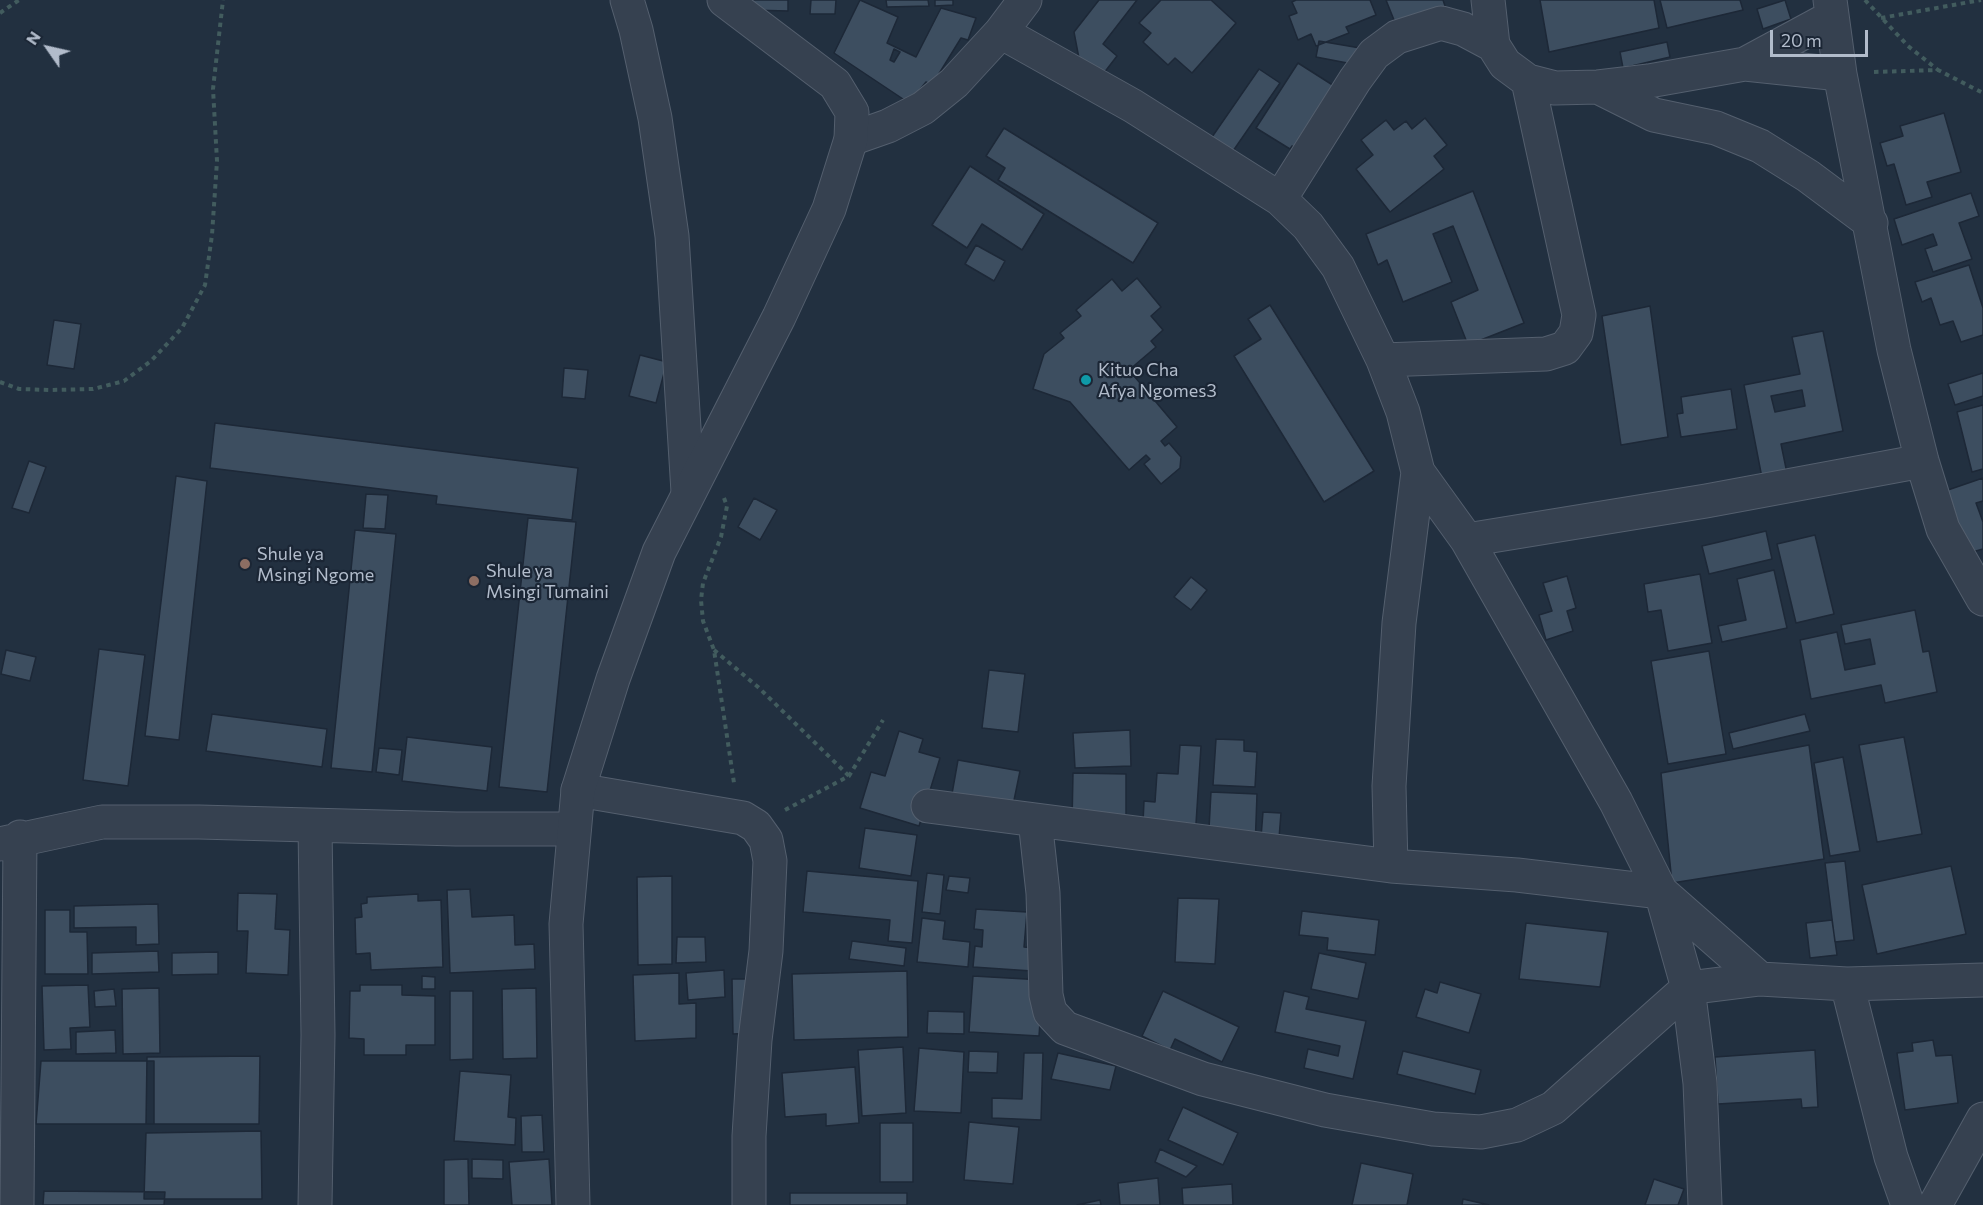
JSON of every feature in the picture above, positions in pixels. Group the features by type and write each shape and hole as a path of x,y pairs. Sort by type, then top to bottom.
{"street":[{"path":"627,0 655,118 672,236 688,492"},
{"path":"573,1205 566,924 578,790 613,679 659,552 708,452 779,317 829,209 851,139 852,112 835,84 750,9 724,0"},
{"path":"851,139 888,126 923,108 954,83 1001,32 1024,0"},
{"path":"1488,0 1493,45 1505,64 1528,81 1555,88 1598,87 1706,72 1745,64 1840,74"},
{"path":"1745,64 1831,9 1840,74 1872,223 1894,350 1922,461 1943,529 1972,570 1983,599"},
{"path":"1280,200 1355,80 1374,54 1397,37 1441,23 1464,29 1493,45"},
{"path":"1001,32 1133,106 1280,200 1308,226 1338,267 1383,360 1402,412 1418,472 1467,540 1616,802 1661,892 1688,988 1700,1083 1705,1205"},
{"path":"1383,360 1546,354 1565,348 1576,333 1580,315 1528,81"},
{"path":"1598,87 1654,115 1678,123 1716,128 1760,146 1808,176 1872,223"},
{"path":"1467,540 1706,501 1922,461"},
{"path":"1391,866 1389,786 1399,623 1418,472"},
{"path":"578,790 749,823 766,840 770,861 766,951 755,1040 749,1136 749,1205"},
{"path":"928,806 1391,866 1517,875 1661,892 1760,979"},
{"path":"1035,820 1043,893 1046,995 1050,1012 1065,1028 1203,1079 1326,1110 1433,1130 1481,1132 1517,1125 1552,1108 1688,988 1760,979 1846,984 1983,980"},
{"path":"17,1205 10,840 102,822 574,829"},
{"path":"315,826 318,1035 315,1205"},
{"path":"1846,984 1891,1157 1908,1205"},
{"path":"1935,1205 1983,1119"}],"path":[{"path":"0,13 19,0"},
{"path":"0,382 19,389 51,390 93,389 124,381 151,361 182,328 205,285 212,235 217,160 213,89 223,0"},
{"path":"1865,0 1908,46 1938,70 1983,93"},
{"path":"1881,18 1981,0"},
{"path":"1840,74 1938,70"},
{"path":"708,452 727,506 721,537 700,600 703,621 714,650 733,775 749,823 849,776 883,720"},
{"path":"714,650 758,687 849,776"}],"building":[{"path":"750,0 788,0 788,11 750,10"},
{"path":"811,0 836,0 835,14 810,14"},
{"path":"860,0 898,17 887,43 916,57 941,8 976,18 968,40 961,38 932,85 926,82 909,103 834,53","holes":["894,49 900,52 894,62 890,60"]},
{"path":"886,0 928,0 929,6 887,7"},
{"path":"935,0 953,0 953,5 935,6"},
{"path":"1099,0 1137,0 1103,44 1117,56 1097,82 1081,69 1074,32"},
{"path":"1161,0 1211,0 1236,23 1192,73 1175,58 1168,65 1143,42 1151,33 1139,23"},
{"path":"1296,0 1370,0 1376,15 1346,27 1349,33 1316,46 1311,34 1298,40 1289,16 1297,13 1292,2"},
{"path":"1386,0 1443,0 1446,9 1398,30"},
{"path":"1540,0 1654,0 1659,28 1549,52"},
{"path":"1660,0 1740,0 1743,10 1667,28"},
{"path":"1785,0 1791,19 1763,29 1757,9"},
{"path":"1319,41 1366,49 1363,66 1316,57"},
{"path":"1667,42 1670,57 1623,68 1620,52"},
{"path":"1298,63 1342,91 1307,155 1292,146 1290,149 1256,128"},
{"path":"1259,69 1280,83 1233,151 1212,137"},
{"path":"1944,113 1961,172 1927,182 1932,197 1906,205 1894,164 1887,166 1880,143 1903,136 1900,126"},
{"path":"1425,118 1447,145 1434,156 1444,169 1390,212 1356,169 1373,155 1361,140 1386,120 1394,130 1406,121 1412,129"},
{"path":"1004,128 1158,223 1133,263 998,180 1005,168 986,156"},
{"path":"970,166 1044,214 1022,250 982,224 967,248 932,225"},
{"path":"1473,191 1524,323 1468,345 1451,302 1478,290 1453,226 1433,234 1452,282 1403,302 1387,260 1378,265 1366,234"},
{"path":"1971,193 1979,216 1959,223 1972,259 1933,272 1925,249 1937,245 1933,234 1902,245 1894,219"},
{"path":"976,245 1005,261 994,281 965,264"},
{"path":"1969,265 1983,308 1983,335 1961,342 1953,321 1940,325 1931,298 1922,302 1915,282"},
{"name":"Kituo Cha Afya Ngomes3","path":"1137,278 1161,307 1151,316 1163,330 1151,341 1156,347 1129,370 1177,427 1161,441 1165,446 1169,443 1181,457 1180,468 1161,484 1144,464 1150,459 1146,455 1129,470 1070,402 1033,389 1044,354 1064,338 1060,333 1081,316 1076,310 1112,279 1122,291"},
{"path":"1270,305 1374,471 1324,502 1234,356 1261,339 1248,319"},
{"path":"1650,306 1668,437 1621,445 1602,316"},
{"path":"54,320 81,324 74,369 47,365"},
{"path":"1823,331 1843,431 1781,444 1788,478 1763,483 1744,385 1800,374 1792,337","holes":["1802,390 1805,406 1775,412 1771,396"]},
{"path":"640,355 667,362 656,403 629,396"},
{"path":"564,368 588,370 585,399 562,397"},
{"path":"1983,373 1983,396 1955,405 1948,384"},
{"path":"1731,389 1737,429 1681,437 1677,414 1683,413 1681,397"},
{"path":"1983,405 1983,469 1972,472 1957,412"},
{"path":"215,423 578,468 572,520 436,504 437,496 210,468"},
{"path":"29,461 46,467 29,513 12,508"},
{"path":"176,476 207,481 179,740 145,736"},
{"path":"1983,478 1983,501 1976,503 1983,522 1983,549 1965,554 1945,491"},
{"path":"366,494 388,495 385,529 363,528"},
{"path":"754,498 777,510 760,540 738,527"},
{"path":"528,518 576,522 547,792 499,787"},
{"path":"355,530 396,534 372,772 331,768"},
{"path":"1766,531 1772,559 1709,574 1702,546"},
{"path":"1815,535 1834,614 1796,623 1777,544"},
{"path":"1774,570 1787,628 1722,642 1718,626 1746,620 1737,579"},
{"path":"1700,574 1712,643 1668,651 1661,610 1648,612 1644,584"},
{"path":"1567,576 1576,608 1567,611 1573,631 1546,640 1539,615 1552,611 1543,583"},
{"path":"1191,577 1207,590 1191,610 1174,597"},
{"path":"1915,610 1923,652 1929,651 1937,692 1885,703 1881,685 1811,699 1800,640 1837,632 1845,670 1875,664 1870,639 1845,644 1841,625"},
{"path":"99,649 145,655 128,786 83,780"},
{"path":"6,650 36,657 30,681 1,674"},
{"path":"1709,651 1726,754 1668,764 1651,661"},
{"path":"989,670 1025,674 1018,732 982,728"},
{"path":"212,714 327,729 322,767 206,751"},
{"path":"1805,714 1810,731 1733,749 1729,733"},
{"path":"1130,730 1131,766 1075,768 1073,733"},
{"path":"899,731 923,739 919,752 940,758 919,826 860,808 871,772 885,776"},
{"path":"407,737 492,747 487,791 402,781"},
{"path":"1904,737 1922,834 1877,842 1859,745"},
{"path":"1216,739 1244,740 1244,751 1257,752 1255,787 1213,785"},
{"path":"1180,745 1201,746 1195,839 1143,823 1144,801 1155,802 1157,773 1178,774"},
{"path":"1809,745 1824,859 1672,883 1661,773"},
{"path":"379,748 402,750 399,775 376,772"},
{"path":"1843,757 1860,851 1830,856 1814,763"},
{"path":"958,760 1020,771 1011,815 950,805"},
{"path":"1073,773 1126,774 1126,824 1072,823"},
{"path":"1211,792 1257,794 1255,849 1208,847"},
{"path":"1263,812 1281,813 1278,851 1260,850"},
{"path":"865,828 917,835 911,876 859,868"},
{"path":"1845,861 1854,940 1835,942 1825,863"},
{"path":"1951,866 1966,934 1877,954 1862,885"},
{"path":"807,871 918,881 912,943 888,941 890,920 803,912"},
{"path":"927,873 944,875 940,914 922,912"},
{"path":"672,876 672,964 638,965 637,877"},
{"path":"949,876 970,878 968,893 946,890"},
{"path":"470,889 472,917 514,915 515,945 534,944 535,969 450,973 447,890"},
{"path":"238,893 277,894 275,929 290,930 288,975 246,973 248,931 237,931"},
{"path":"418,894 418,901 441,900 443,967 371,970 370,953 356,954 355,918 362,917 361,904 367,903 367,897"},
{"path":"1178,898 1219,899 1215,964 1175,962"},
{"path":"158,904 159,944 136,945 136,927 74,928 74,906"},
{"path":"976,909 1027,912 1024,947 1034,948 1032,971 973,967 975,946 982,947 983,930 974,929"},
{"path":"45,910 70,910 70,932 87,932 88,974 45,974"},
{"path":"1302,911 1379,920 1375,955 1327,950 1328,938 1299,935"},
{"path":"922,918 945,921 943,939 970,942 968,967 917,962"},
{"path":"1832,920 1837,955 1810,958 1806,923"},
{"path":"1526,923 1608,932 1600,987 1519,979"},
{"path":"677,937 705,937 706,962 676,963"},
{"path":"852,941 906,948 904,966 849,959"},
{"path":"158,951 159,972 92,974 92,953"},
{"path":"218,952 218,974 172,975 172,953"},
{"path":"1319,953 1366,963 1358,999 1311,989"},
{"path":"724,970 725,997 688,1000 686,973"},
{"path":"907,971 908,1037 794,1040 792,974"},
{"path":"679,973 679,1004 696,1003 696,1038 635,1041 633,975"},
{"path":"422,976 435,977 435,989 422,989"},
{"path":"973,976 1043,980 1039,1036 969,1032"},
{"path":"732,979 751,979 752,1033 733,1034"},
{"path":"1440,982 1481,994 1469,1033 1416,1017 1425,989 1437,993"},
{"path":"88,985 90,1027 70,1028 71,1049 44,1050 42,986"},
{"path":"360,985 402,985 402,995 435,996 435,1045 406,1045 406,1055 364,1055 364,1039 349,1038 350,991 360,991"},
{"path":"159,988 160,1053 123,1054 122,989"},
{"path":"536,988 537,1058 503,1059 502,989"},
{"path":"114,989 116,1006 95,1007 94,991"},
{"path":"450,991 473,991 473,1059 450,1060"},
{"path":"1163,991 1239,1027 1222,1062 1175,1039 1170,1050 1142,1036"},
{"path":"1284,991 1309,997 1306,1009 1366,1021 1353,1079 1304,1068 1308,1049 1338,1056 1340,1046 1275,1032"},
{"path":"928,1011 964,1012 964,1034 927,1033"},
{"path":"115,1030 116,1053 76,1054 76,1032"},
{"path":"1933,1040 1936,1056 1952,1055 1958,1103 1905,1110 1897,1053 1913,1051 1912,1043"},
{"path":"903,1047 906,1113 862,1116 858,1050"},
{"path":"919,1048 964,1052 961,1113 914,1111"},
{"path":"1815,1050 1818,1107 1802,1108 1801,1099 1718,1104 1715,1057"},
{"path":"969,1051 998,1052 997,1073 968,1072"},
{"path":"1403,1051 1481,1070 1475,1094 1397,1074"},
{"path":"1024,1053 1043,1053 1041,1120 992,1118 992,1098 1022,1099"},
{"path":"1058,1053 1116,1066 1110,1090 1051,1079"},
{"path":"260,1056 259,1124 146,1124 147,1057"},
{"path":"41,1061 154,1061 154,1124 36,1124"},
{"path":"855,1067 859,1123 826,1126 826,1114 785,1117 782,1073"},
{"path":"460,1071 511,1075 508,1117 516,1118 515,1145 454,1141"},
{"path":"1183,1107 1238,1133 1223,1165 1168,1140"},
{"path":"542,1115 544,1152 522,1152 521,1116"},
{"path":"969,1122 1019,1127 1013,1184 964,1180"},
{"path":"880,1123 913,1123 913,1182 880,1182"},
{"path":"261,1131 262,1199 144,1199 146,1133"},
{"path":"1160,1149 1197,1166 1186,1177 1155,1162"},
{"path":"468,1159 469,1205 444,1205 444,1160"},
{"path":"472,1159 503,1160 503,1179 472,1178"},
{"path":"549,1159 552,1205 512,1205 509,1162"},
{"path":"1361,1163 1413,1174 1407,1205 1352,1205"},
{"path":"1158,1178 1160,1205 1120,1205 1118,1183"},
{"path":"1654,1179 1684,1189 1678,1205 1645,1205"},
{"path":"1232,1184 1233,1205 1183,1205 1182,1188"},
{"path":"44,1191 165,1192 164,1205 43,1205"},
{"path":"790,1193 907,1193 907,1205 790,1205"},
{"path":"1463,1199 1489,1205 1462,1205"},
{"path":"1100,1200 1101,1205 1077,1205"}],"place":[{"name":"Kituo Cha Afya Ngomes3","path":"1086,380"},
{"name":"Shule ya Msingi Ngome","path":"245,564"},
{"name":"Shule ya Msingi Tumaini","path":"474,581"}]}
